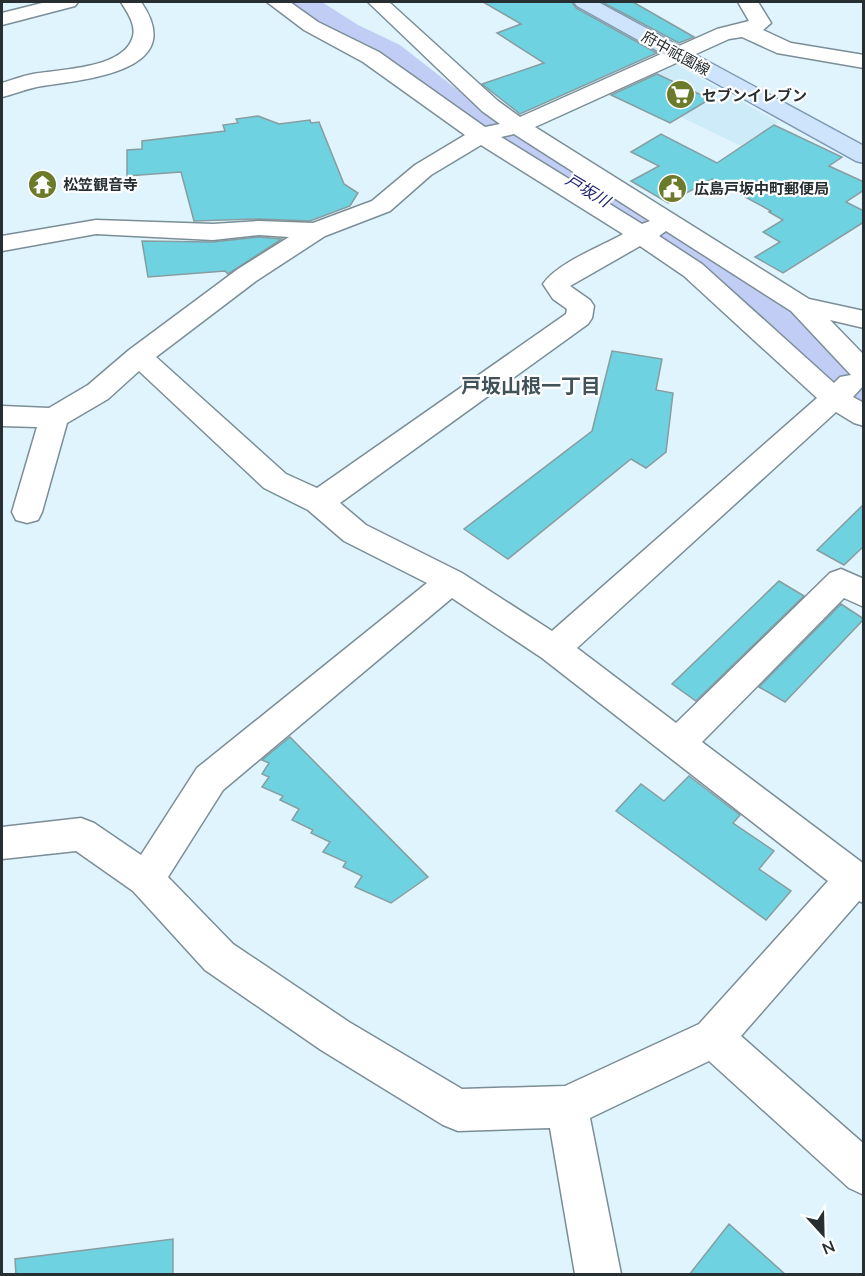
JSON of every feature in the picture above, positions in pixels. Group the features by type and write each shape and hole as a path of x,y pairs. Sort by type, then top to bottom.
{"main road":[{"name":"府中祇園線","path":"584,2 864,156"}],"street":[{"path":"2,19 68,2"},
{"path":"2,90 33,81 92,73 114,65 138,50 145,35 143,21 131,2"},
{"path":"277,2 310,26 371,57 498,131 655,228 800,305 864,320"},
{"path":"378,2 490,106 498,131 655,228 693,270 851,383"},
{"path":"2,416 54,418 98,393 140,356 247,275 316,231 381,206 423,170 498,131 724,33 745,30 761,23 748,2"},
{"path":"745,30 785,48 864,62"},
{"path":"2,243 96,227 213,232 259,228 316,231"},
{"path":"319,502 579,318 581,306 562,293 556,284 572,272 655,228"},
{"path":"800,305 851,383 864,416"},
{"path":"2,843 81,834 146,879 219,957 334,1036 458,1110 567,1107 713,1038 859,883 554,649 451,581 355,533 319,502 275,481 140,356"},
{"path":"554,649 851,383"},
{"path":"27,512 54,418"},
{"path":"146,879 210,779 451,581"},
{"path":"678,744 841,581 864,595"},
{"path":"713,1038 864,1173"},
{"path":"567,1107 598,1275"}],"shaded area":[{"path":"672,62 778,122 741,146 617,86"}],"building":[{"path":"483,2 572,2 576,8 657,53 520,114 482,84 544,63 497,33 521,24"},
{"path":"602,2 633,2 694,37 679,43"},
{"path":"657,74 710,99 670,123 611,95"},
{"path":"258,116 279,124 310,120 311,123 319,122 344,184 358,193 350,206 310,221 259,219 194,221 181,172 127,176 127,150 142,149 142,141 225,131 223,125 238,123 236,119"},
{"path":"774,125 842,157 829,166 864,182 864,190 846,202 864,211 864,222 783,273 755,257 780,242 763,232 783,220 769,212 771,211 712,179 668,203 631,181 659,166 631,152 661,134 717,163"},
{"path":"259,237 282,239 228,274 225,271 148,277 142,241 213,242"},
{"path":"612,351 662,359 656,390 673,393 666,452 646,468 631,459 508,559 464,529 592,431"},
{"path":"864,504 864,546 844,565 817,550"},
{"path":"779,581 804,596 696,701 672,684"},
{"path":"841,604 864,619 785,702 759,687"},
{"path":"290,737 428,877 391,903 355,887 362,876 343,867 346,862 323,852 330,842 311,833 313,830 292,820 299,809 280,800 283,796 262,787 269,777 262,774 269,763 262,760"},
{"path":"689,776 740,815 733,823 774,851 759,869 791,891 766,920 616,811 641,784 664,801"},
{"path":"729,1224 786,1275 689,1275"},
{"path":"173,1239 173,1275 16,1275 15,1259"}],"waterway":[{"name":"戸坂川","path":"300,2 345,33 387,53 455,106 509,143 622,208 723,272 789,334 864,395"}],"place":[{"name":"セブンイレブン","path":"681,95"},
{"name":"松笠観音寺","path":"42,184"},
{"name":"広島戸坂中町郵便局","path":"673,188"}],"district":[{"name":"戸坂山根一丁目","path":"531,385"}]}
